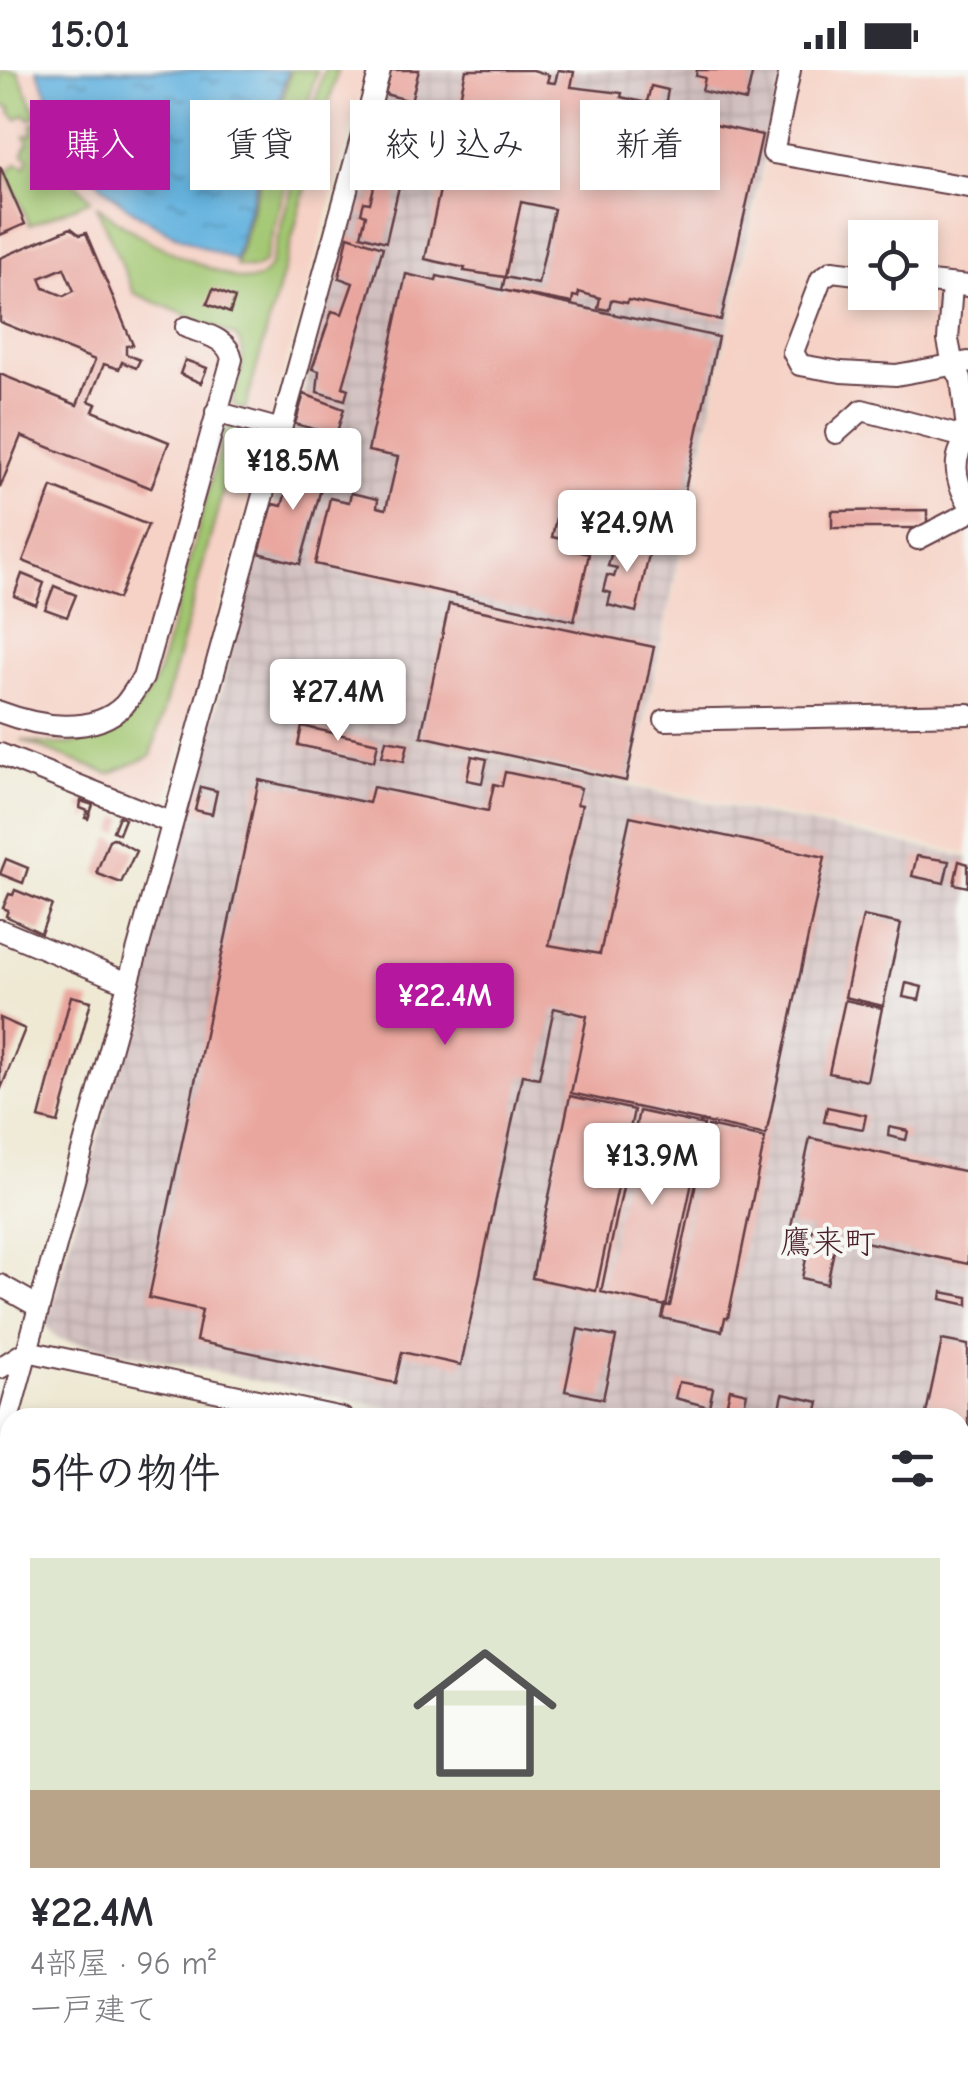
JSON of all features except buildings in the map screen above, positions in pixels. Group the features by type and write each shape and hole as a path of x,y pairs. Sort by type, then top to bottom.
{"street":[{"path":"11,1408 380,70"},
{"path":"790,70 773,153 968,187"},
{"path":"848,272 832,271 821,279 793,352 800,365 896,375 960,363"},
{"path":"960,285 948,317 960,363 968,438 958,450 955,464 968,502"},
{"path":"0,712 61,727 91,722 122,707 143,678 232,360 230,349 223,342 186,326"},
{"path":"836,433 862,410 968,438"},
{"path":"216,412 281,430"},
{"path":"918,540 968,513"},
{"path":"665,720 968,714"},
{"path":"0,754 172,823"},
{"path":"0,930 128,983"},
{"path":"0,1285 39,1307"},
{"path":"0,1368 26,1351 295,1408"}],"shaded area":[{"path":"0,70 367,70 359,100 350,100 350,132 167,800 150,807 0,748"},
{"path":"391,70 783,70 631,784 228,702 968,857 968,1408 387,1408 56,1338 47,1325 358,190 560,190 560,100 383,100"},
{"path":"785,70 968,70 968,854 632,784"}],"green space":[{"path":"0,70 18,71 30,100 30,119 24,114 17,119 11,108 0,104"},
{"path":"291,70 317,70 309,100 283,100"},
{"path":"324,70 338,70 330,100 316,100"},
{"path":"30,135 30,190 82,190 91,200 30,225 6,172 18,163 25,167 29,158 23,154 28,142 25,136"},
{"path":"257,190 284,190 264,263 254,269 236,266"},
{"path":"291,190 305,190 245,410 232,401 243,358 235,336 134,293 96,205 138,234 182,257 238,279 261,277 270,266"},
{"path":"232,425 240,428 151,756 109,774 21,740 45,744 86,741 105,735 136,711 159,671 225,429"}],"water":[{"path":"37,70 288,70 280,100 190,100 190,190 255,190 235,260 165,230 107,190 170,190 170,100 50,100"}],"district":[{"name":"鷹来町","path":"828,1242"}]}
